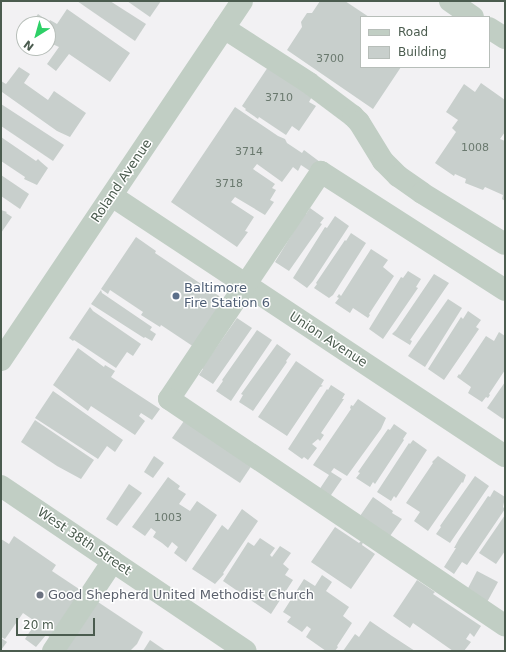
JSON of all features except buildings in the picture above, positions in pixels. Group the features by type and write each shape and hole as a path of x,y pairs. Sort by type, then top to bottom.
{"street":[{"name":"Roland Avenue","path":"1,360 242,1"},
{"path":"450,1 472,16"},
{"path":"224,28 309,83 353,116 359,122 383,161 398,176 422,193 505,244"},
{"path":"490,29 505,38"},
{"path":"505,290 321,172 169,399 505,626"},
{"name":"Union Avenue","path":"112,196 505,456"},
{"name":"West 38th Street","path":"1,486 246,651"},
{"path":"53,651 113,561"}],"place":[{"name":"Baltimore Fire Station 6","path":"176,296"},
{"name":"Good Shepherd United Methodist Church","path":"40,595"}]}
